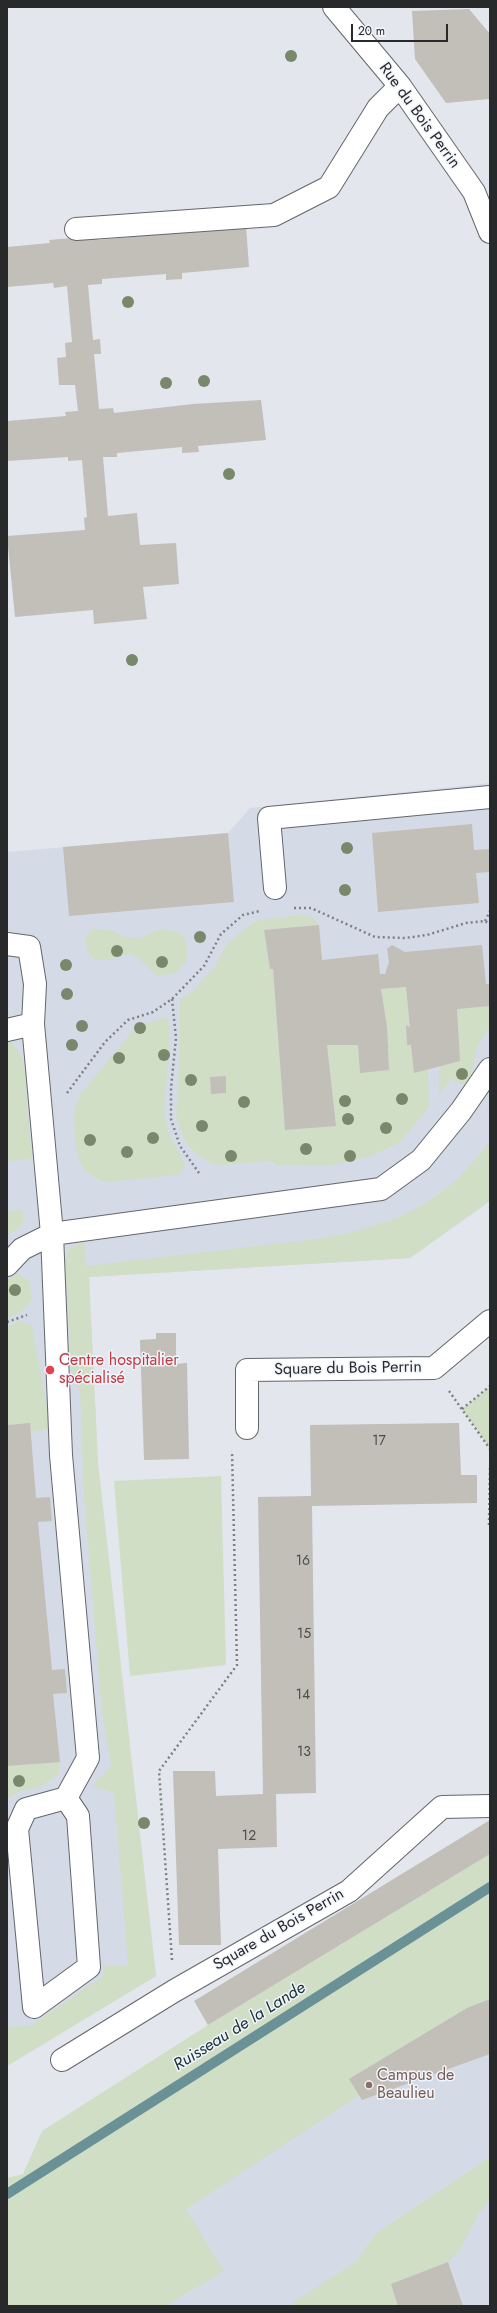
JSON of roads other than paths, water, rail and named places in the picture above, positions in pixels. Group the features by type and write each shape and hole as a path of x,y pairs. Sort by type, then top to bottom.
{"street":[{"name":"Rue du Bois Perrin","path":"334,7 400,86 474,192 490,232"},
{"path":"76,229 274,215 330,187 378,108 400,86"},
{"path":"276,888 268,830 269,818 490,797"},
{"path":"7,944 29,947 35,984 33,1024 52,1234 61,1455 88,1758 66,1798 26,1809 18,1829 34,2007 90,1967 78,1816 66,1798"},
{"path":"7,1030 33,1024"},
{"path":"7,1266 22,1249 52,1234 382,1190 421,1160 461,1111 490,1069"},
{"name":"Square du Bois Perrin","path":"247,1428 247,1370 434,1368 490,1321"},
{"name":"Square du Bois Perrin","path":"62,2060 174,1991 350,1890 442,1807 490,1806"}],"waterway":[{"name":"Ruisseau de la Lande","path":"7,2194 490,1887"}],"place":[{"name":"Centre hospitalier spécialisé","path":"50,1370"},
{"name":"Campus de Beaulieu","path":"369,2085"}]}
